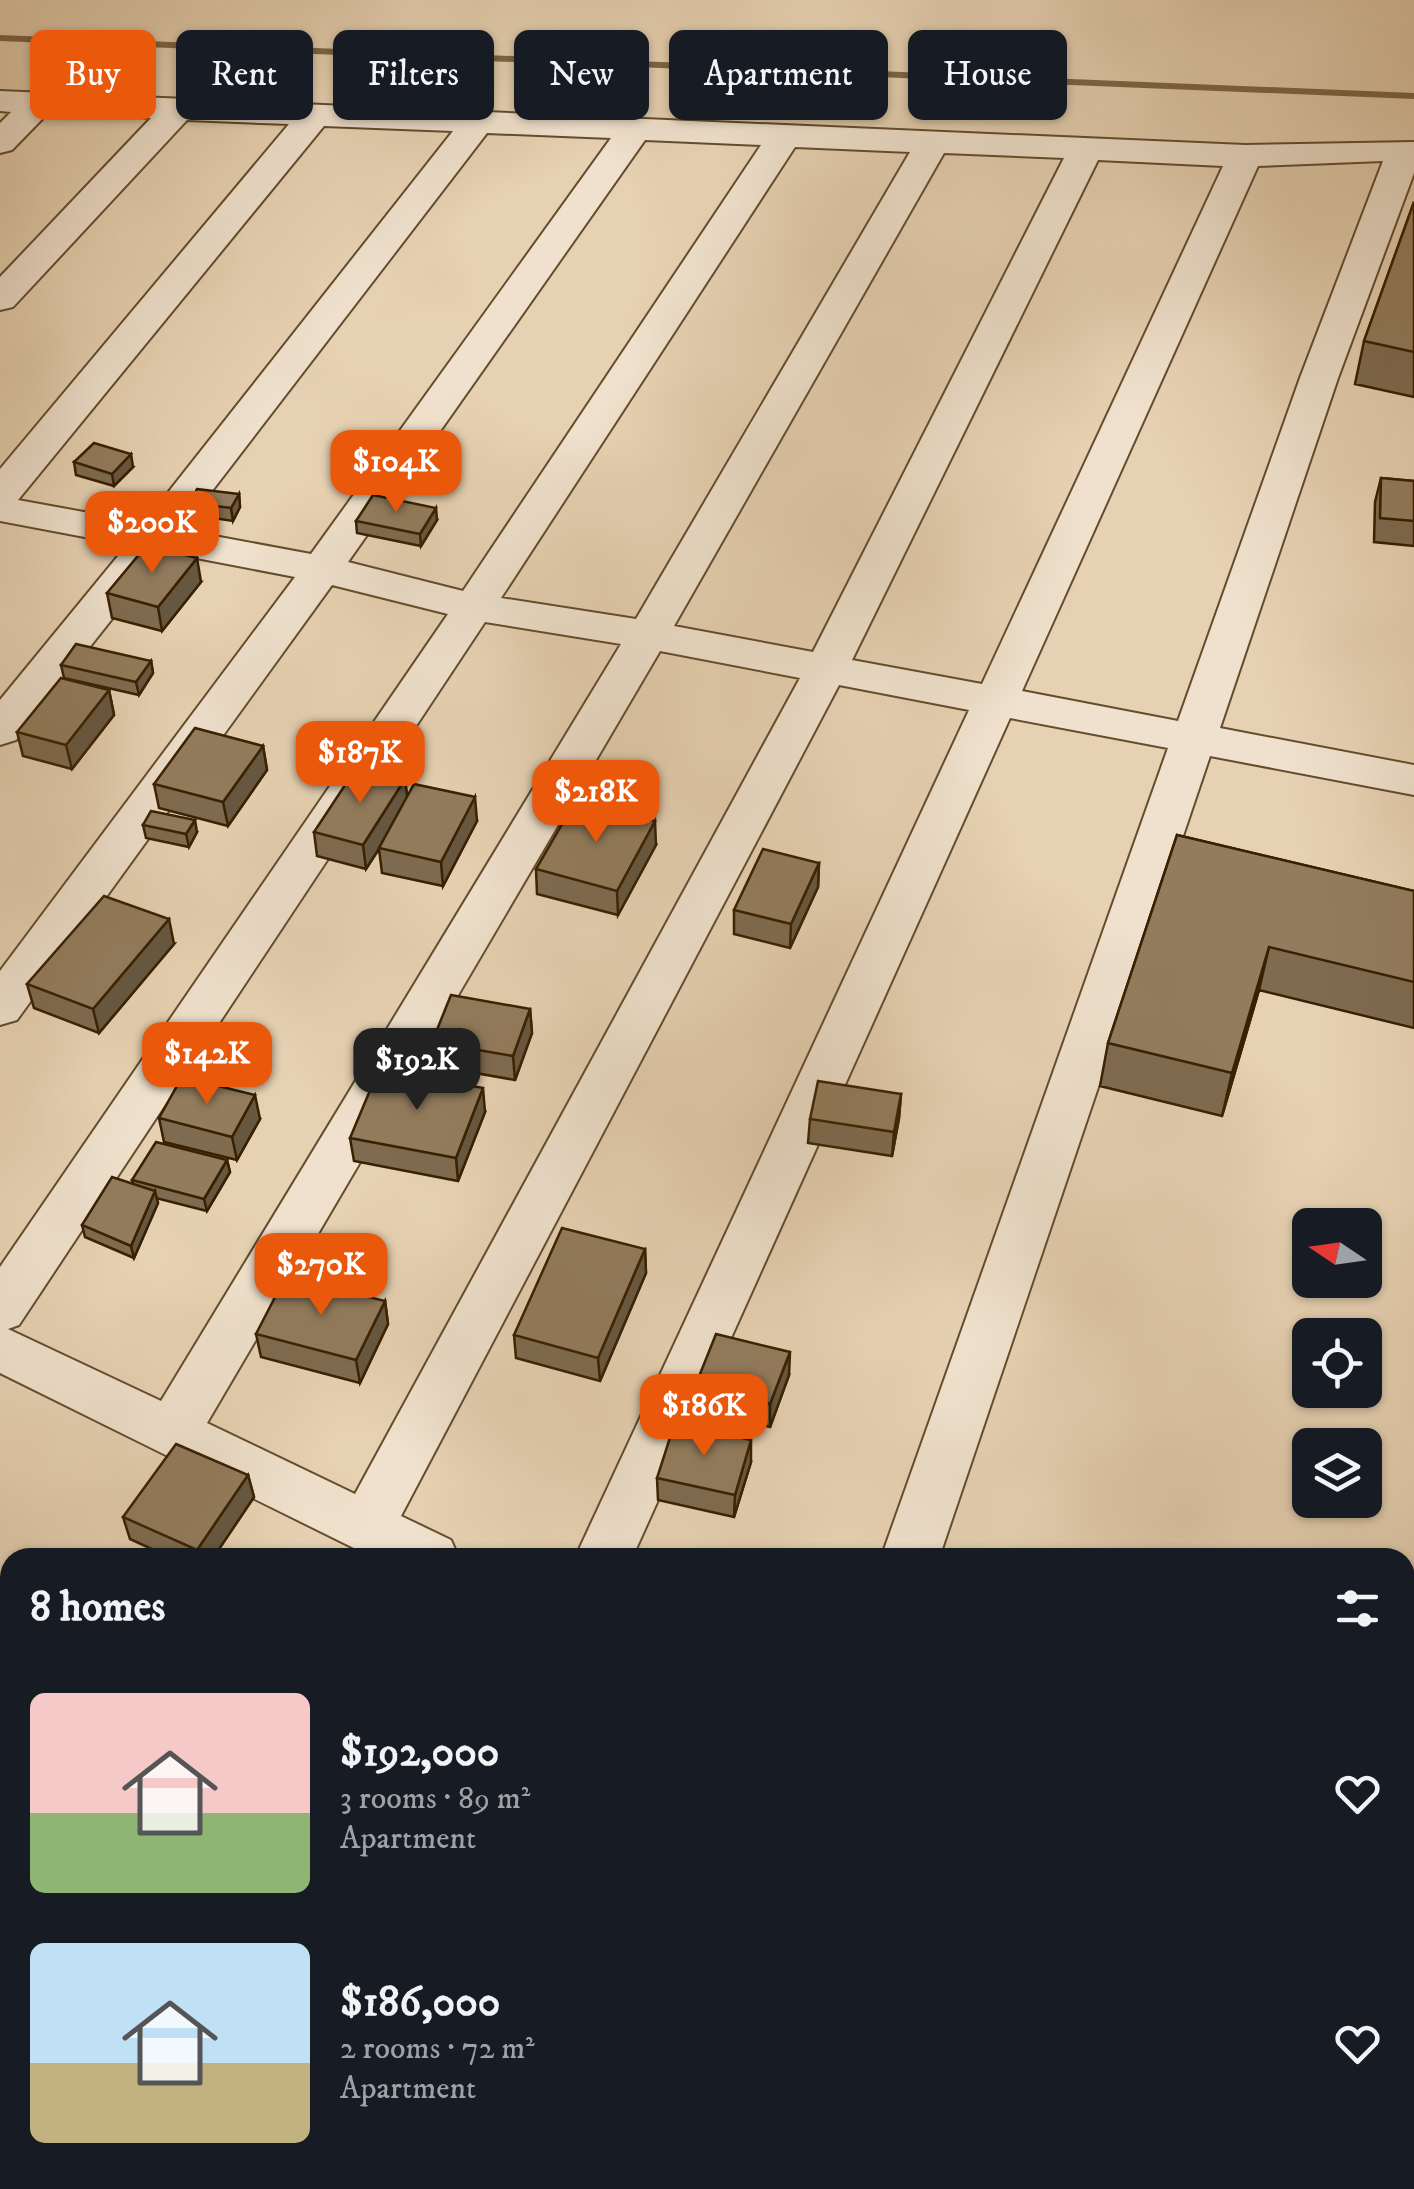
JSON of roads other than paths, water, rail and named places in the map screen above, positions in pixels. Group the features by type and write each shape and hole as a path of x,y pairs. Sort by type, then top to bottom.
{"street":[{"path":"0,101 30,103"},
{"path":"0,299 176,111"},
{"path":"0,142 30,113"},
{"path":"0,496 315,116 1245,156 1409,151 1320,378 914,1548"},
{"path":"0,730 156,536 476,122"},
{"path":"0,1006 322,569 635,129"},
{"path":"0,1310 474,607 784,136"},
{"path":"172,1432 648,635 933,142"},
{"path":"368,1526 824,672 1086,149"},
{"path":"608,1548 1245,156"},
{"path":"0,509 322,569 474,607 648,635 994,703 1198,736 1414,780"},
{"path":"0,1348 411,1548"}],"waterway":[{"path":"0,38 1414,96"}]}
